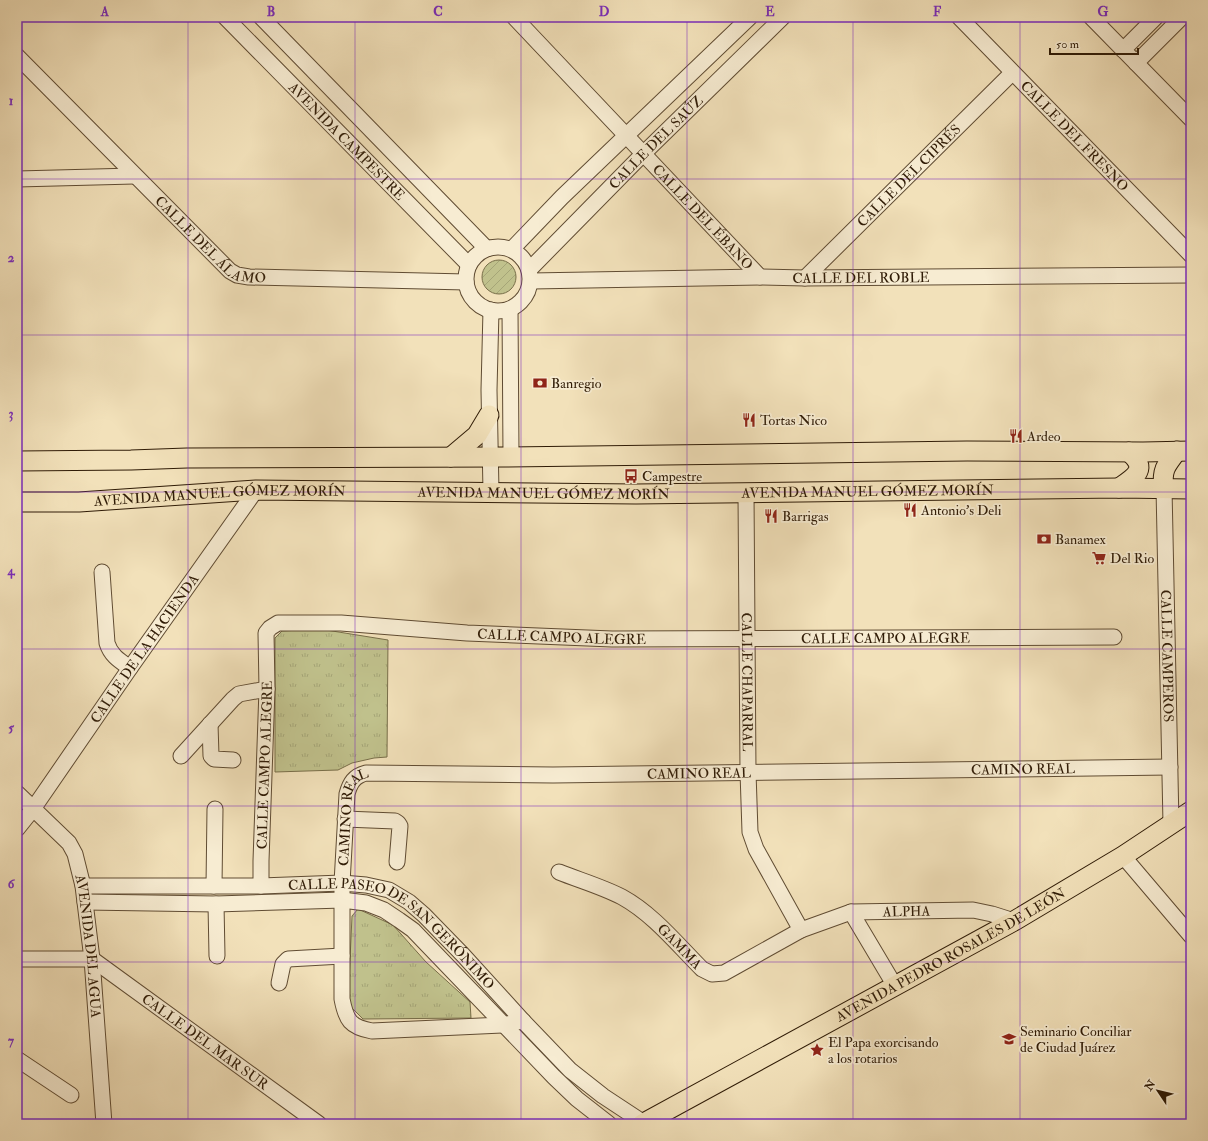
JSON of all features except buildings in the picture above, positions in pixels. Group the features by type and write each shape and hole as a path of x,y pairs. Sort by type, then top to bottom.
{"main road":[{"path":"451,457 477,435 489,415"},
{"path":"19,462 210,458 451,457 967,451 1184,451"},
{"path":"1164,488 1164,469 1184,451"},
{"path":"1119,488 1129,481 1138,471 1139,467 1137,458 1130,452"},
{"name":"AVENIDA MANUEL GÓMEZ MORÍN","path":"17,502 79,502 256,490 636,494 1119,488 1191,489"},
{"name":"AVENIDA PEDRO ROSALES DE LEÓN","path":"643,1123 1014,922 1123,856 1191,811"}],"street":[{"name":"AVENIDA CAMPESTRE","path":"225,17 469,265"},
{"name":"AVENIDA CAMPESTRE","path":"261,17 487,248"},
{"name":"CALLE DEL ÉBANO","path":"514,17 760,277"},
{"name":"CALLE DEL SAÚZ","path":"530,275 644,153 783,17"},
{"name":"CALLE DEL FRESNO","path":"958,17 1191,255"},
{"path":"1091,17 1189,114"},
{"path":"1123,50 1156,17"},
{"path":"1136,63 1182,17"},
{"path":"742,20 758,41"},
{"name":"CALLE DEL SAÚZ","path":"512,249 562,197 627,135 742,20"},
{"name":"CALLE DEL ÁLAMO","path":"17,56 230,272 236,275 249,277 466,282"},
{"name":"CALLE DEL CIPRÉS","path":"805,278 1012,73"},
{"path":"300,93 318,76"},
{"path":"17,179 134,176"},
{"path":"415,209 433,193"},
{"path":"495,246 512,249 520,254 526,261 530,275 529,290 518,304 510,309 501,311 482,307 468,292 466,276 469,265 476,255 487,248 495,246"},
{"name":"CALLE DEL ROBLE","path":"530,275 805,278 1191,275"},
{"path":"510,309 511,456"},
{"path":"491,310 489,415 491,492"},
{"name":"CALLE CAMPEROS","path":"1164,488 1171,824"},
{"name":"CALLE DE LA HACIENDA","path":"17,829 33,809 130,668 256,490"},
{"name":"CALLE CHAPARRAL","path":"746,493 748,772 750,832 753,843 801,930"},
{"path":"102,572 107,643 109,650 115,658 130,668"},
{"name":"CALLE CAMPO ALEGRE","path":"262,886 261,861 267,689 266,633 270,628 278,623 341,623 467,634 612,639 1114,637"},
{"path":"181,756 237,696 267,689"},
{"path":"210,724 211,756 214,759 233,760"},
{"name":"CAMINO REAL","path":"523,1021 502,1025 372,1031 360,1028 350,1023 346,1016 342,998 342,883 347,794 349,785 358,775 366,773 553,774 1170,767"},
{"name":"AVENIDA DEL AGUA","path":"17,793 69,843 75,854 83,886 92,959 104,1124"},
{"path":"214,886 215,809"},
{"path":"345,819 395,820 398,822 400,826 397,862"},
{"path":"1123,856 1189,931"},
{"name":"GAMMA","path":"559,872 621,897 632,904 652,919 702,969 712,974 724,973 801,930"},
{"name":"CALLE PASEO DE SAN GERÓNIMO","path":"83,886 262,886 342,883 366,885 389,890 409,902 424,915 570,1070 643,1123"},
{"name":"CALLE PASEO DE SAN GERÓNIMO","path":"85,902 216,904 342,900 366,903 384,910 408,927 502,1025 571,1093 608,1124"},
{"path":"216,904 217,956"},
{"name":"ALPHA","path":"801,930 851,912 973,910 992,914 1014,922"},
{"path":"851,912 895,986"},
{"path":"279,983 283,964 288,959 342,956"},
{"path":"17,959 92,959"},
{"name":"CALLE DEL MAR SUR","path":"92,959 319,1124"},
{"path":"17,1059 71,1095"}],"green space":[{"path":"496,260 502,260 511,265 515,271 515,283 511,289 502,294 496,294 487,289 482,280 482,274 487,265"},
{"path":"320,629 388,640 387,757 374,758 352,763 338,770 275,772 275,638 282,631"},
{"path":"358,909 393,925 426,962 470,1002 471,1018 363,1019 348,1004 352,916"}],"place":[{"name":"Banregio","path":"540,383"},
{"name":"Tortas Nico","path":"749,420"},
{"name":"Ardeo","path":"1016,436"},
{"name":"Campestre","path":"631,476"},
{"name":"Antonio's Deli","path":"910,510"},
{"name":"Barrigas","path":"771,516"},
{"name":"Banamex","path":"1044,539"},
{"name":"Del Rio","path":"1099,558"},
{"name":"Seminario Conciliar de Ciudad Juárez","path":"1009,1039"},
{"name":"El Papa exorcisando a los rotarios","path":"817,1050"}]}
